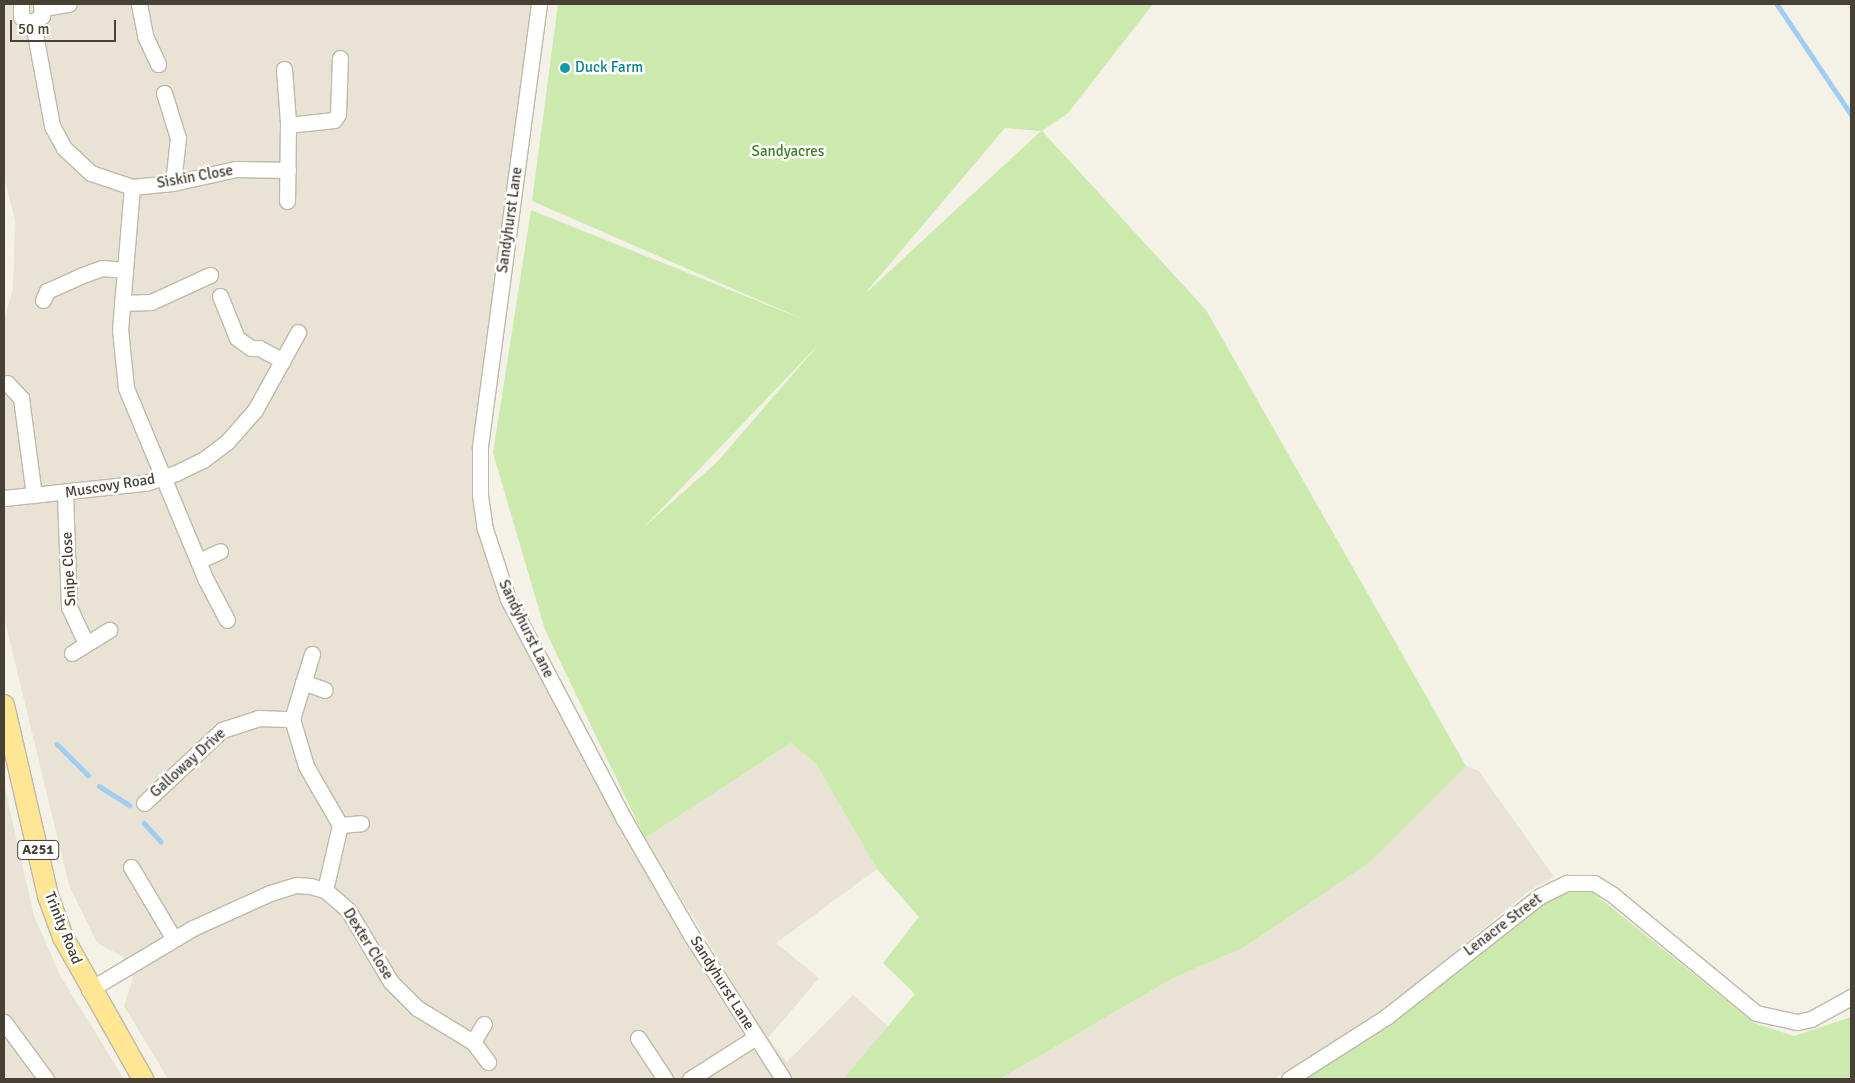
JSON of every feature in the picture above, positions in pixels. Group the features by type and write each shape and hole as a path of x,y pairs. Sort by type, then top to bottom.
{"main road":[{"name":"Trinity Road","path":"4,705 48,896 63,937 89,990 143,1079"}],"street":[{"path":"4,15 20,7 23,20 33,23 40,19 42,6 69,4"},
{"path":"139,4 145,36 158,64"},
{"name":"Sandyhurst Lane","path":"539,4 480,448 480,495 485,529 508,599 624,820 782,1079"},
{"path":"33,23 52,126 64,148 91,173 132,187 122,303 120,355 126,388 198,561 227,620"},
{"path":"288,126 334,123 338,114 340,58"},
{"path":"284,69 288,126 287,201"},
{"path":"164,93 178,138 173,183"},
{"name":"Siskin Close","path":"132,187 173,183 236,169 288,170"},
{"path":"43,300 47,291 80,276 102,268 125,270"},
{"path":"122,303 151,302 210,275"},
{"path":"220,296 237,338 251,348 259,348 283,361"},
{"name":"Muscovy Road","path":"4,498 118,488 162,478 203,460 227,442 254,410 298,332"},
{"path":"6,383 21,398 34,495"},
{"name":"Snipe Close","path":"65,493 69,607 84,642"},
{"path":"198,561 220,551"},
{"path":"72,653 84,642 109,630"},
{"path":"89,990 174,939 287,887 310,886 325,890 340,825 306,766 292,719 312,654"},
{"path":"303,682 325,690"},
{"name":"Galloway Drive","path":"144,803 233,724 258,718 292,719"},
{"path":"340,825 361,823"},
{"path":"131,867 174,939"},
{"name":"Lenacre Street","path":"1290,1079 1386,1017 1540,896 1567,883 1594,883 1613,895 1756,1013 1797,1022 1811,1019 1851,997"},
{"name":"Dexter Close","path":"325,890 355,918 390,982 417,1008 473,1042 488,1062"},
{"path":"4,1022 46,1079"},
{"path":"473,1042 484,1024"},
{"path":"690,1079 756,1037"},
{"path":"638,1038 665,1079"}],"shaded area":[{"path":"4,4 533,4 498,250 473,489 516,623 778,1079 168,1079 124,1006 133,978 122,956 97,943 69,885 4,617 4,320 13,289 15,220 4,177"},
{"path":"791,743 816,764 877,869 776,943 819,978 768,1038 787,1062 853,995 888,1026 843,1079 791,1079 645,838"},
{"path":"1466,766 1479,771 1554,877 1530,890 1384,1011 1273,1079 1000,1079 1173,978 1243,948 1370,862"},
{"path":"4,784 34,916 61,977 124,1079 4,1079"}],"green space":[{"name":"Sandyacres","path":"558,4 1153,4 1068,113 1042,131 1206,310 1466,766 1370,862 1243,948 1173,978 1000,1079 843,1079 915,994 883,963 919,917 877,869 816,764 791,743 645,838 545,630 493,453 531,210 805,320 532,201","holes":["1005,128 1041,131 867,292 867,291","820,343 717,462 643,528"]},
{"path":"1585,886 1754,1023 1794,1036 1851,1017 1851,1079 1289,1079 1542,904"}],"waterway":[{"path":"1777,4 1851,114"},
{"path":"57,744 88,775"},
{"path":"99,786 129,805"},
{"path":"144,823 161,841"}],"place":[{"name":"Duck Farm","path":"565,68"}]}
